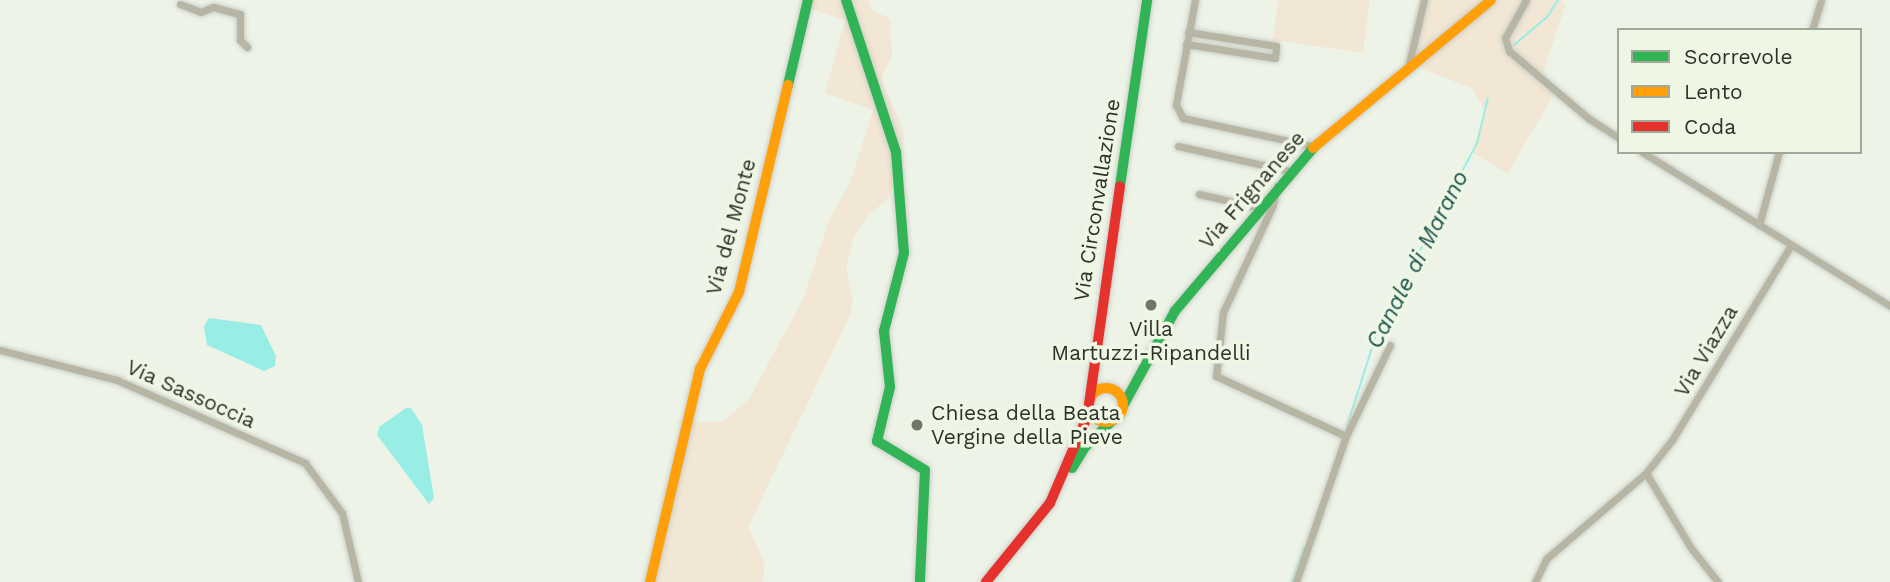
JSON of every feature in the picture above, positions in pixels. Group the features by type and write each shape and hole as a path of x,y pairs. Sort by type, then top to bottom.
{"main road":[{"name":"Via del Monte","path":"650,582 700,369 738,292 807,0"},
{"path":"846,0 896,152 904,253 884,331 890,387 877,441 882,448 925,470 919,582"},
{"name":"Via Circonvallazione","path":"1062,478 1089,407 1090,378 1147,0"},
{"name":"Via Frignanese","path":"1123,406 1175,311 1290,171 1313,146 1407,72 1491,0"},
{"path":"1090,378 1098,391"},
{"path":"1098,391 1116,392 1137,380"},
{"path":"1098,391 1089,407 1100,421 1112,421"},
{"path":"985,582 1038,519 1062,478 1123,406 1116,392"}],"street":[{"path":"1195,0 1176,105 1183,118 1313,146"},
{"path":"1407,72 1424,0"},
{"path":"1526,0 1505,38 1509,51 1588,118 1617,137"},
{"path":"1813,28 1821,0"},
{"path":"180,5 201,12 211,4 240,14 240,40 247,47"},
{"path":"1186,44 1275,58 1276,46 1188,32"},
{"path":"1178,146 1290,171"},
{"path":"1645,154 1890,306"},
{"path":"1759,225 1778,154"},
{"path":"1278,186 1273,205 1223,312 1216,376 1344,435"},
{"path":"1199,194 1260,208"},
{"name":"Via Viazza","path":"1535,582 1546,559 1646,473 1672,440 1791,245"},
{"path":"1296,582 1344,435 1390,345"},
{"name":"Via Sassoccia","path":"0,350 117,380 217,428 289,455 315,473 342,513 358,582"},
{"path":"1646,473 1691,548 1718,582"}],"shaded area":[{"path":"804,0 868,0 871,9 890,19 892,56 881,79 904,132 902,165 887,200 868,215 854,237 846,268 853,300 850,315 748,527 765,564 763,582 649,582 690,422 723,421 749,399 803,299 829,220 850,183 873,110 825,93 845,20 804,7"},
{"path":"1278,0 1370,0 1363,53 1273,40"},
{"path":"1419,0 1562,0 1565,6 1543,73 1557,89 1507,174 1472,152 1485,111 1473,89 1404,61"}],"water":[{"path":"209,318 261,325 276,356 275,366 264,371 207,345 204,326"},
{"path":"406,408 411,408 422,425 434,498 429,504 377,435 379,427"}],"waterway":[{"name":"Canale di Marano","path":"1514,45 1547,17 1558,0"},
{"name":"Canale di Marano","path":"1347,426 1377,332 1477,143 1488,98"},
{"name":"Canale di Marano","path":"1292,582 1304,547"}],"traffic: fast":[{"path":"788,85 808,0"},
{"path":"846,0 896,152 904,253 884,331 890,387 877,441 925,470 920,582"},
{"path":"1120,186 1147,0"},
{"path":"1123,406 1175,311 1313,148"},
{"path":"1072,468 1086,446 1112,421"}],"traffic: slow":[{"path":"1313,148 1491,0"},
{"path":"650,582 700,369 739,292 788,85"},
{"path":"1106,388 1118,393 1123,405 1118,417 1106,422 1094,417 1089,405 1094,393 1106,388"}],"traffic: jam":[{"path":"1089,404 1120,186"},
{"path":"986,582 1050,503 1090,410"}],"place":[{"name":"Villa Martuzzi-Ripandelli","path":"1151,305"},
{"name":"Chiesa della Beata Vergine della Pieve","path":"917,425"}]}
